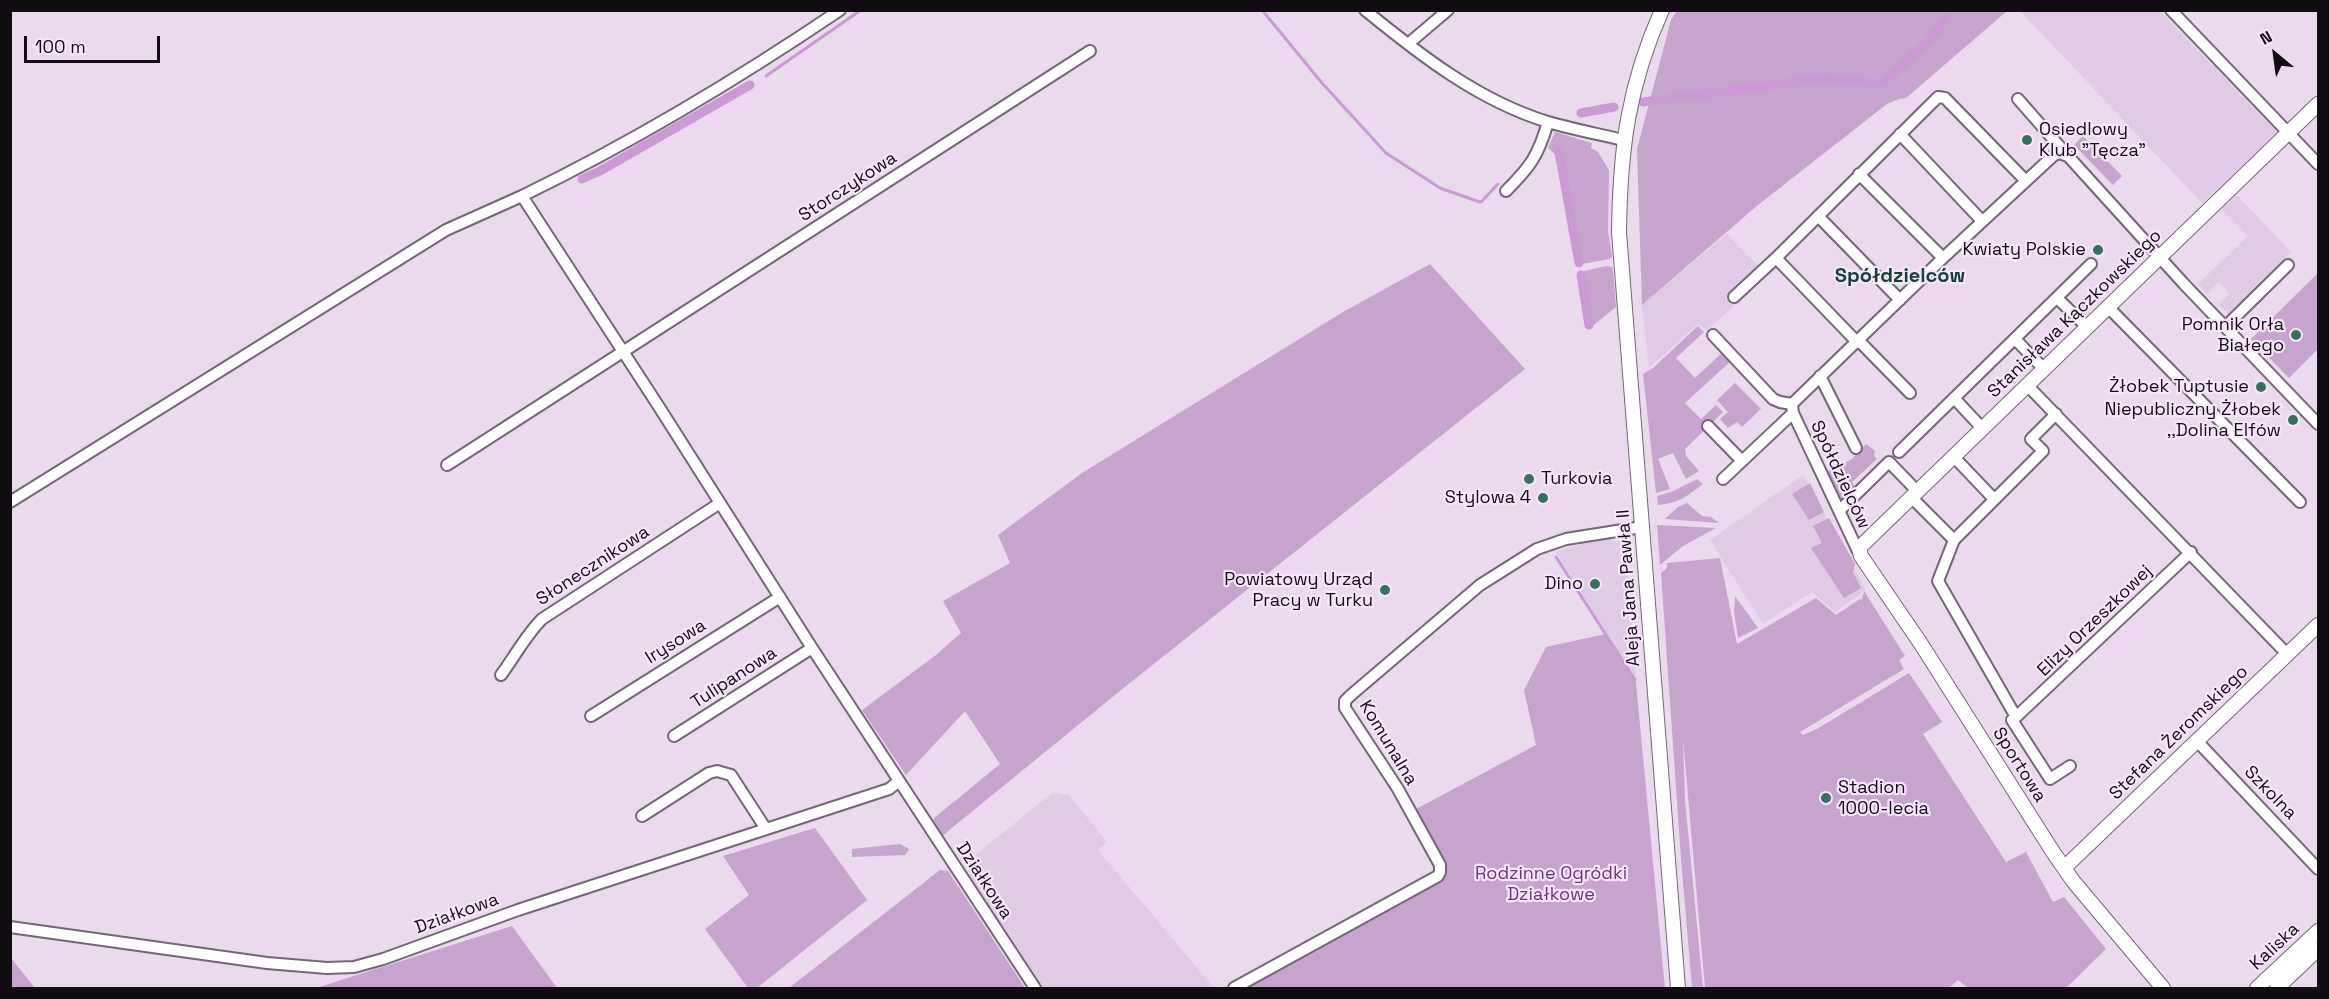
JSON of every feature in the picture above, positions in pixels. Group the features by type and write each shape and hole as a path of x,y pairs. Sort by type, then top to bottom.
{"street":[{"path":"10,502 446,230 586,164 719,89 840,10"},
{"path":"1365,10 1408,44 1478,92 1548,122 1623,140"},
{"path":"1408,44 1448,10"},
{"name":"Aleja Jana Pawła II","path":"1662,10 1638,76 1623,140 1619,242 1678,988"},
{"path":"2171,10 2319,164"},
{"name":"Storczykowa","path":"447,465 1090,51"},
{"path":"1734,297 1938,97 1945,98 2025,180"},
{"path":"2018,99 2160,258 2319,424"},
{"name":"Stanisława Kączkowskiego","path":"1858,551 1861,545 2319,104"},
{"path":"1506,191 1536,158 1548,122"},
{"path":"1900,134 1982,221"},
{"name":"Spółdzielców","path":"1723,479 1792,409 1820,376 2025,180 2054,155 2059,153 2068,156"},
{"path":"1860,174 1943,258"},
{"path":"522,196 902,786"},
{"path":"1818,216 1900,300"},
{"path":"1776,258 1856,342 1862,344 1910,393"},
{"path":"1899,452 2091,264"},
{"path":"2225,327 2288,266"},
{"path":"2057,298 2086,327"},
{"path":"2108,307 2300,502"},
{"name":"Spółdzielców","path":"1713,335 1773,399 1792,409 1858,551"},
{"path":"2015,339 2044,369"},
{"name":"Spółdzielców","path":"1820,376 1856,448"},
{"path":"2027,385 2191,552 2288,655"},
{"path":"1954,398 1982,428"},
{"path":"2055,414 2031,439 2043,451 1954,540 1938,581 2019,715 2012,720 2050,779 2070,766"},
{"path":"1708,426 1742,461"},
{"path":"1953,456 1994,500"},
{"path":"1839,511 1889,462 1954,540"},
{"name":"Słonecznikowa","path":"501,675 529,633 542,619 720,503"},
{"name":"Komunalna","path":"1234,988 1438,876 1440,872 1440,865 1398,789 1345,708 1345,701 1480,585 1538,549 1566,539 1642,527"},
{"name":"Sportowa","path":"1858,551 1921,644 2073,881 2163,988"},
{"name":"Elizy Orzeszkowej","path":"2019,715 2191,552"},
{"name":"Irysowa","path":"591,716 780,597"},
{"name":"Stefana Żeromskiego","path":"2065,867 2319,625"},
{"name":"Tulipanowa","path":"674,736 812,648"},
{"name":"Szkolna","path":"2197,741 2319,868"},
{"path":"642,816 709,773 724,771 731,775 766,829"},
{"name":"Działkowa","path":"10,927 267,963 327,968 354,966 383,959 528,906 902,786 1035,988"},
{"name":"Kaliska","path":"2260,988 2319,931"},
{"name":"Kaliska","path":"2277,988 2319,949"}],"shaded area":[{"path":"2020,11 2160,11 2277,132 2202,203"},
{"path":"2237,195 2291,252 2228,314 2219,304 2229,294 2219,282 2207,294 2198,284 2248,236 2221,209"},
{"path":"1727,234 1758,266 1726,297 1734,306 1707,330 1698,324 1649,368 1642,305"},
{"path":"1803,475 1866,590 1835,612 1812,592 1763,624 1710,540"},
{"path":"1611,535 1611,541 1625,540 1636,683 1556,552"},
{"path":"1053,792 1069,795 1107,842 1098,850 1214,988 1042,988 968,879 973,857"}],"green space":[{"path":"1677,11 2007,11 1906,98 1887,104 1758,205 1642,305 1637,149 1671,20"},
{"path":"1555,132 1592,143 1591,148 1598,152 1609,170 1608,231 1612,257 1609,259 1582,264 1560,162 1548,148"},
{"path":"2083,136 2122,176 2113,185 2074,145"},
{"path":"1430,264 1525,369 1126,686 942,836 933,819 1000,764 965,711 906,775 862,710 936,655 961,633 943,601 1010,563 998,535 1082,473 1343,312"},
{"path":"1612,267 1616,307 1591,327 1584,271"},
{"path":"2318,273 2318,349 2289,378 2251,339"},
{"path":"1698,326 1704,332 1676,358 1695,378 1723,352 1731,361 1685,403 1701,419 1716,405 1723,412 1685,449 1686,456 1699,471 1686,479 1673,453 1658,459 1670,489 1656,493 1643,374 1653,368"},
{"path":"1735,383 1761,409 1742,427 1737,422 1728,428 1720,419 1728,412 1717,400"},
{"path":"1866,444 1875,451 1874,456 1877,459 1852,482 1856,488 1841,502 1826,472 1852,459"},
{"path":"1697,479 1703,484 1687,496 1672,503 1658,505 1657,496"},
{"path":"1810,483 1824,512 1809,520 1792,494"},
{"path":"1687,503 1702,516 1711,517 1719,523 1665,519 1678,507"},
{"path":"1829,518 1855,564 1853,572 1861,588 1844,598 1811,548 1822,543 1813,526"},
{"path":"1657,525 1716,528 1683,546 1660,565"},
{"name":"Stadion 1000-lecia","path":"1720,558 1737,644 1816,598 1836,615 1860,599 1862,600 1864,591 1905,656 1899,660 1904,669 1800,732 1803,735 1817,729 1909,673 1942,722 1923,734 2006,862 2026,852 2053,902 2064,897 2106,949 2066,988 1968,988 1958,980 1949,988 1705,988 1683,739 1685,800 1703,988 1692,988 1661,573 1667,568 1667,563"},
{"path":"1735,596 1758,628 1738,638 1734,611"},
{"name":"Rodzinne Ogródki Działkowe","path":"1606,634 1636,683 1665,988 1246,988 1447,874 1416,809 1536,745 1524,690 1546,647"},
{"path":"815,828 867,900 757,988 748,988 705,929 749,895 723,856"},
{"path":"900,844 909,849 905,855 852,857 852,849"},
{"path":"940,870 948,871 1025,988 789,988"},
{"path":"512,926 557,988 316,988"},
{"path":"11,958 35,988 11,988"}],"waterway":[{"path":"766,76 861,10"},
{"path":"1262,10 1322,83 1386,153 1440,188 1477,201 1481,202 1498,184"},
{"path":"1643,102 1828,78 1879,84 1928,42 1946,18"},
{"path":"582,179 600,171 750,85"},
{"path":"1581,113 1614,107"},
{"path":"1559,152 1579,263"},
{"path":"1581,275 1589,325"},
{"path":"1556,557 1635,680"}],"place":[{"name":"Osiedlowy Klub \"Tęcza\"","path":"2027,140"},
{"name":"Kwiaty Polskie","path":"2098,250"},
{"name":"Pomnik Orła Białego","path":"2296,335"},
{"name":"Żłobek Tuptusie","path":"2261,387"},
{"name":"Niepubliczny Żłobek ,,Dolina Elfów","path":"2293,420"},
{"name":"Turkovia","path":"1529,479"},
{"name":"Stylowa 4","path":"1543,498"},
{"name":"Dino","path":"1595,584"},
{"name":"Powiatowy Urząd Pracy w Turku","path":"1385,590"},
{"name":"Stadion 1000-lecia","path":"1826,798"}],"district":[{"name":"Spółdzielców","path":"1900,277"}]}
